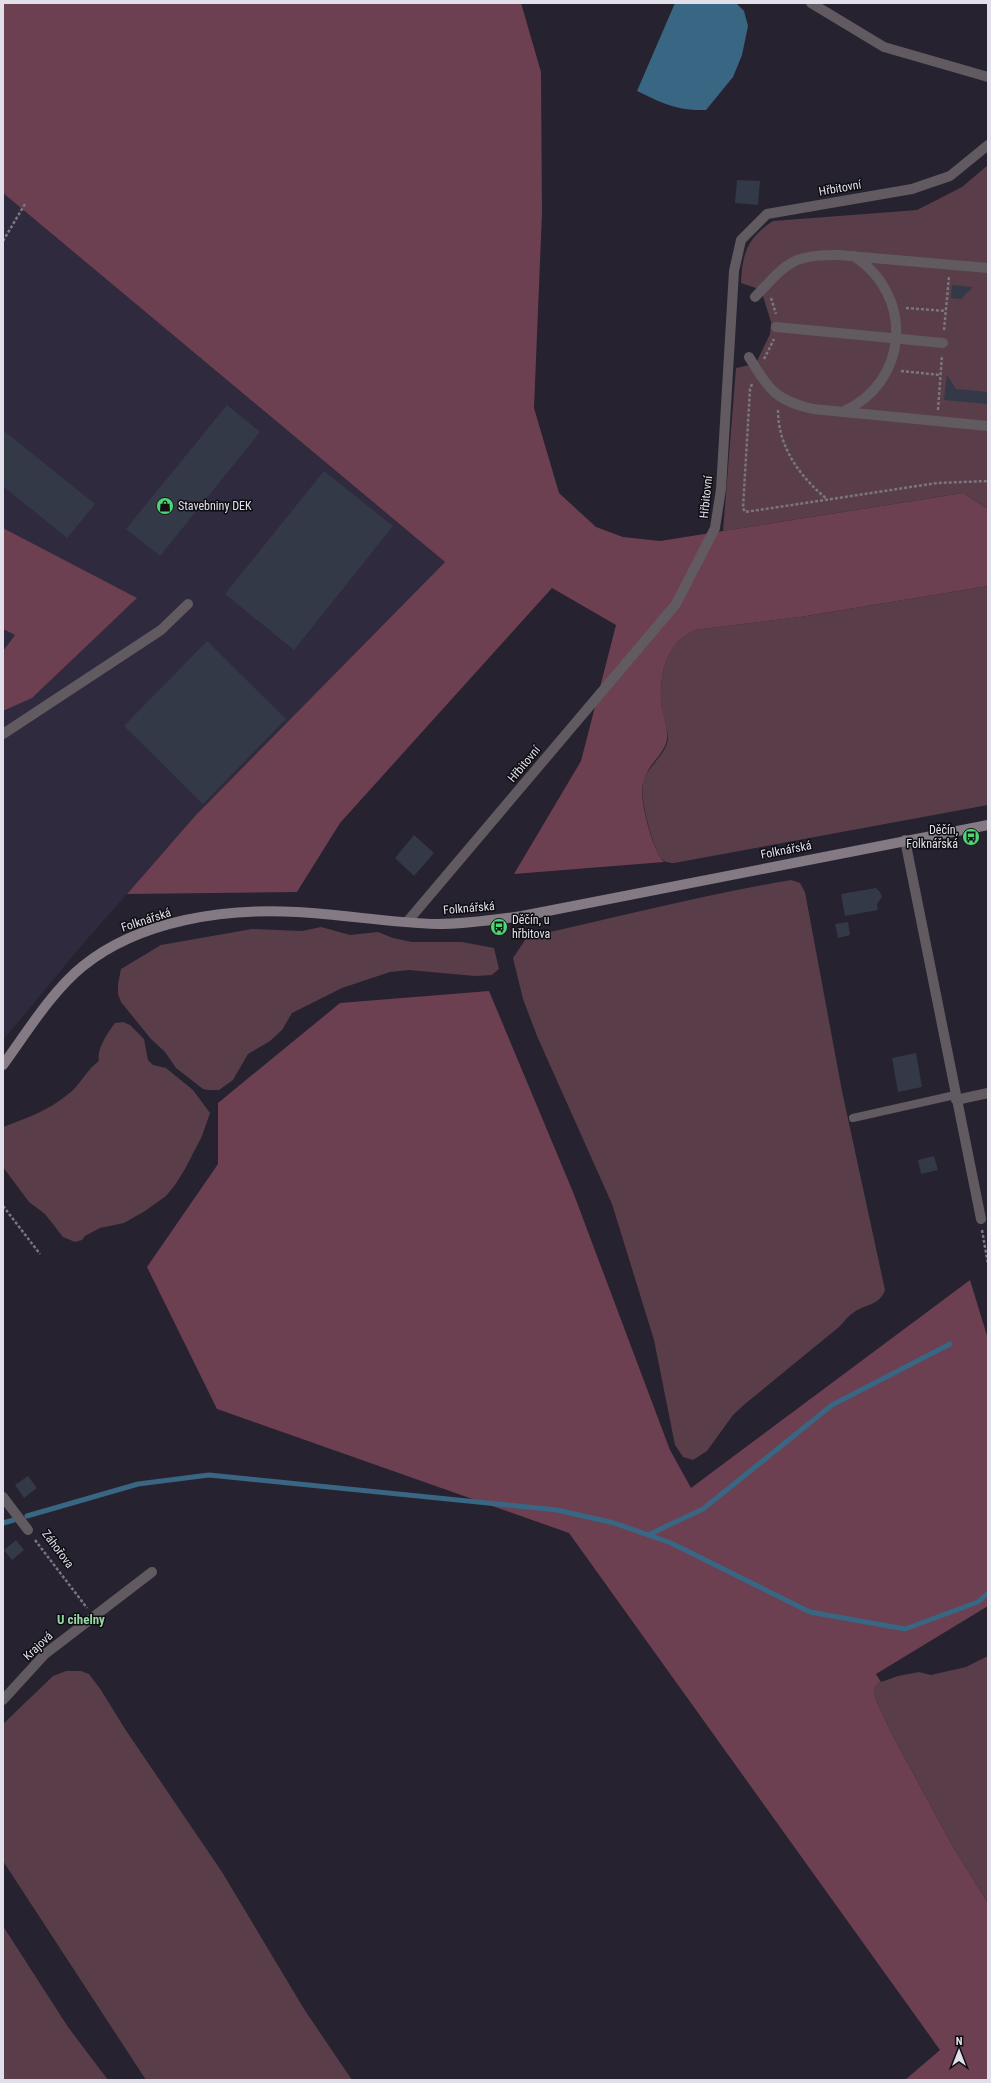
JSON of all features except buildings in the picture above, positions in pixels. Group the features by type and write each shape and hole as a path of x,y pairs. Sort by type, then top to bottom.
{"street":[{"path":"811,3 884,47 988,77"},
{"name":"Hřbitovní","path":"407,922 676,604 715,528 721,489 734,271 741,240 767,214 912,189 950,176 988,145"},
{"path":"755,297 779,271 798,259 815,255 854,256 988,268"},
{"path":"842,412 857,405 869,395 888,369 894,355 897,339 897,322 893,307 879,278 854,256"},
{"path":"776,327 943,344"},
{"path":"749,357 778,396 791,404 813,409 988,426"},
{"path":"3,734 161,630 188,604"},
{"name":"Folknářská","path":"3,1065 71,977 94,958 110,948 144,932 194,919 264,911 308,913 407,922 468,923 522,916 988,825"},
{"path":"905,840 981,1219"},
{"path":"956,1098 988,1093"},
{"name":"Záhořova","path":"3,1497 28,1530"},
{"name":"Krajová","path":"3,1700 45,1654 152,1572"}],"lane":[{"path":"853,1118 956,1098"}],"path":[{"path":"3,242 25,204"},
{"path":"893,307 946,311"},
{"path":"888,369 940,375"},
{"path":"761,375 752,383 750,388 743,508 745,512 937,483 988,481"},
{"path":"778,396 778,416 782,436 789,454 799,472 812,487 828,499"},
{"path":"3,1206 40,1254"},
{"path":"981,1219 988,1264"},
{"name":"Záhořova","path":"28,1530 93,1616"}],"shaded area":[{"path":"3,3 521,3 541,72 542,213 534,408 559,493 596,527 623,537 660,541 963,493 988,509 988,586 800,617 695,630 685,635 672,649 664,668 661,690 661,705 667,730 667,739 664,749 649,769 643,781 642,788 642,797 648,828 656,848 664,862 514,874 581,761 616,625 552,588 340,823 297,892 127,894 195,816 445,562 3,193"},
{"path":"988,165 988,509 963,493 723,531 736,368 750,365 757,361 770,334 771,322 762,293 756,288 741,283 745,254 752,240 764,227 773,221 917,210 962,187"},
{"path":"3,193 445,562 195,816 83,944 3,1040 3,711 32,698 136,598 3,528"},
{"path":"3,528 137,598 32,698 3,711 3,651 15,635 3,629"},
{"path":"988,586 988,805 674,863 663,860 659,855 651,835 642,789 645,776 665,749 667,743 668,737 661,706 661,686 669,653 679,638 695,630 800,617"},
{"path":"3,629 15,635 3,651"},
{"path":"791,880 800,883 805,892 842,1091 885,1290 883,1295 876,1302 851,1314 839,1327 745,1404 733,1415 707,1451 693,1460 683,1457 675,1445 654,1340 612,1204 537,1036 523,999 513,958 527,937 692,900"},
{"path":"321,927 350,935 378,932 393,938 412,942 462,942 494,948 499,969 492,975 475,976 409,970 390,972 342,988 292,1013 282,1030 270,1041 248,1054 233,1080 219,1090 203,1089 176,1068 165,1052 151,1039 121,1002 118,994 121,969 161,945 252,929 302,931"},
{"path":"489,991 573,1192 670,1450 691,1488 970,1280 988,1339 988,1606 876,1674 881,1682 878,1683 874,1690 876,1700 893,1736 952,1845 988,1903 988,2080 905,2080 940,2050 569,1533 217,1409 147,1267 218,1164 218,1103 340,1003"},
{"path":"123,1022 130,1025 144,1039 148,1060 153,1065 166,1068 193,1090 210,1113 202,1136 185,1169 166,1196 145,1211 124,1223 100,1228 85,1236 82,1240 75,1242 63,1237 45,1214 29,1202 3,1167 3,1127 44,1110 60,1101 72,1091 90,1069 99,1061 99,1052 112,1027 115,1023"},
{"path":"988,1656 988,1903 952,1845 893,1736 876,1700 874,1690 878,1683 898,1676 919,1672 931,1675 966,1667"},
{"path":"66,1671 81,1671 89,1674 101,1690 125,1729 222,1872 304,2009 352,2080 146,2080 3,1861 3,1724 53,1676"},
{"path":"3,1926 68,2027 108,2080 3,2080"}],"water":[{"path":"675,3 736,3 744,11 748,26 742,55 733,77 706,110 678,108 662,103 637,91"}],"waterway":[{"path":"648,1535 703,1509 832,1405 950,1344"},
{"path":"27,1516 138,1484 209,1475 557,1510 614,1523 671,1543 810,1612 905,1629 978,1602 988,1593"},
{"path":"3,1523 14,1520"}],"place":[{"name":"Stavebniny DEK","path":"165,506"},
{"name":"Děčín, Folknářská","path":"971,837"},
{"name":"Děčín, u hřbitova","path":"499,927"}],"district":[{"name":"U cihelny","path":"81,1619"}]}
